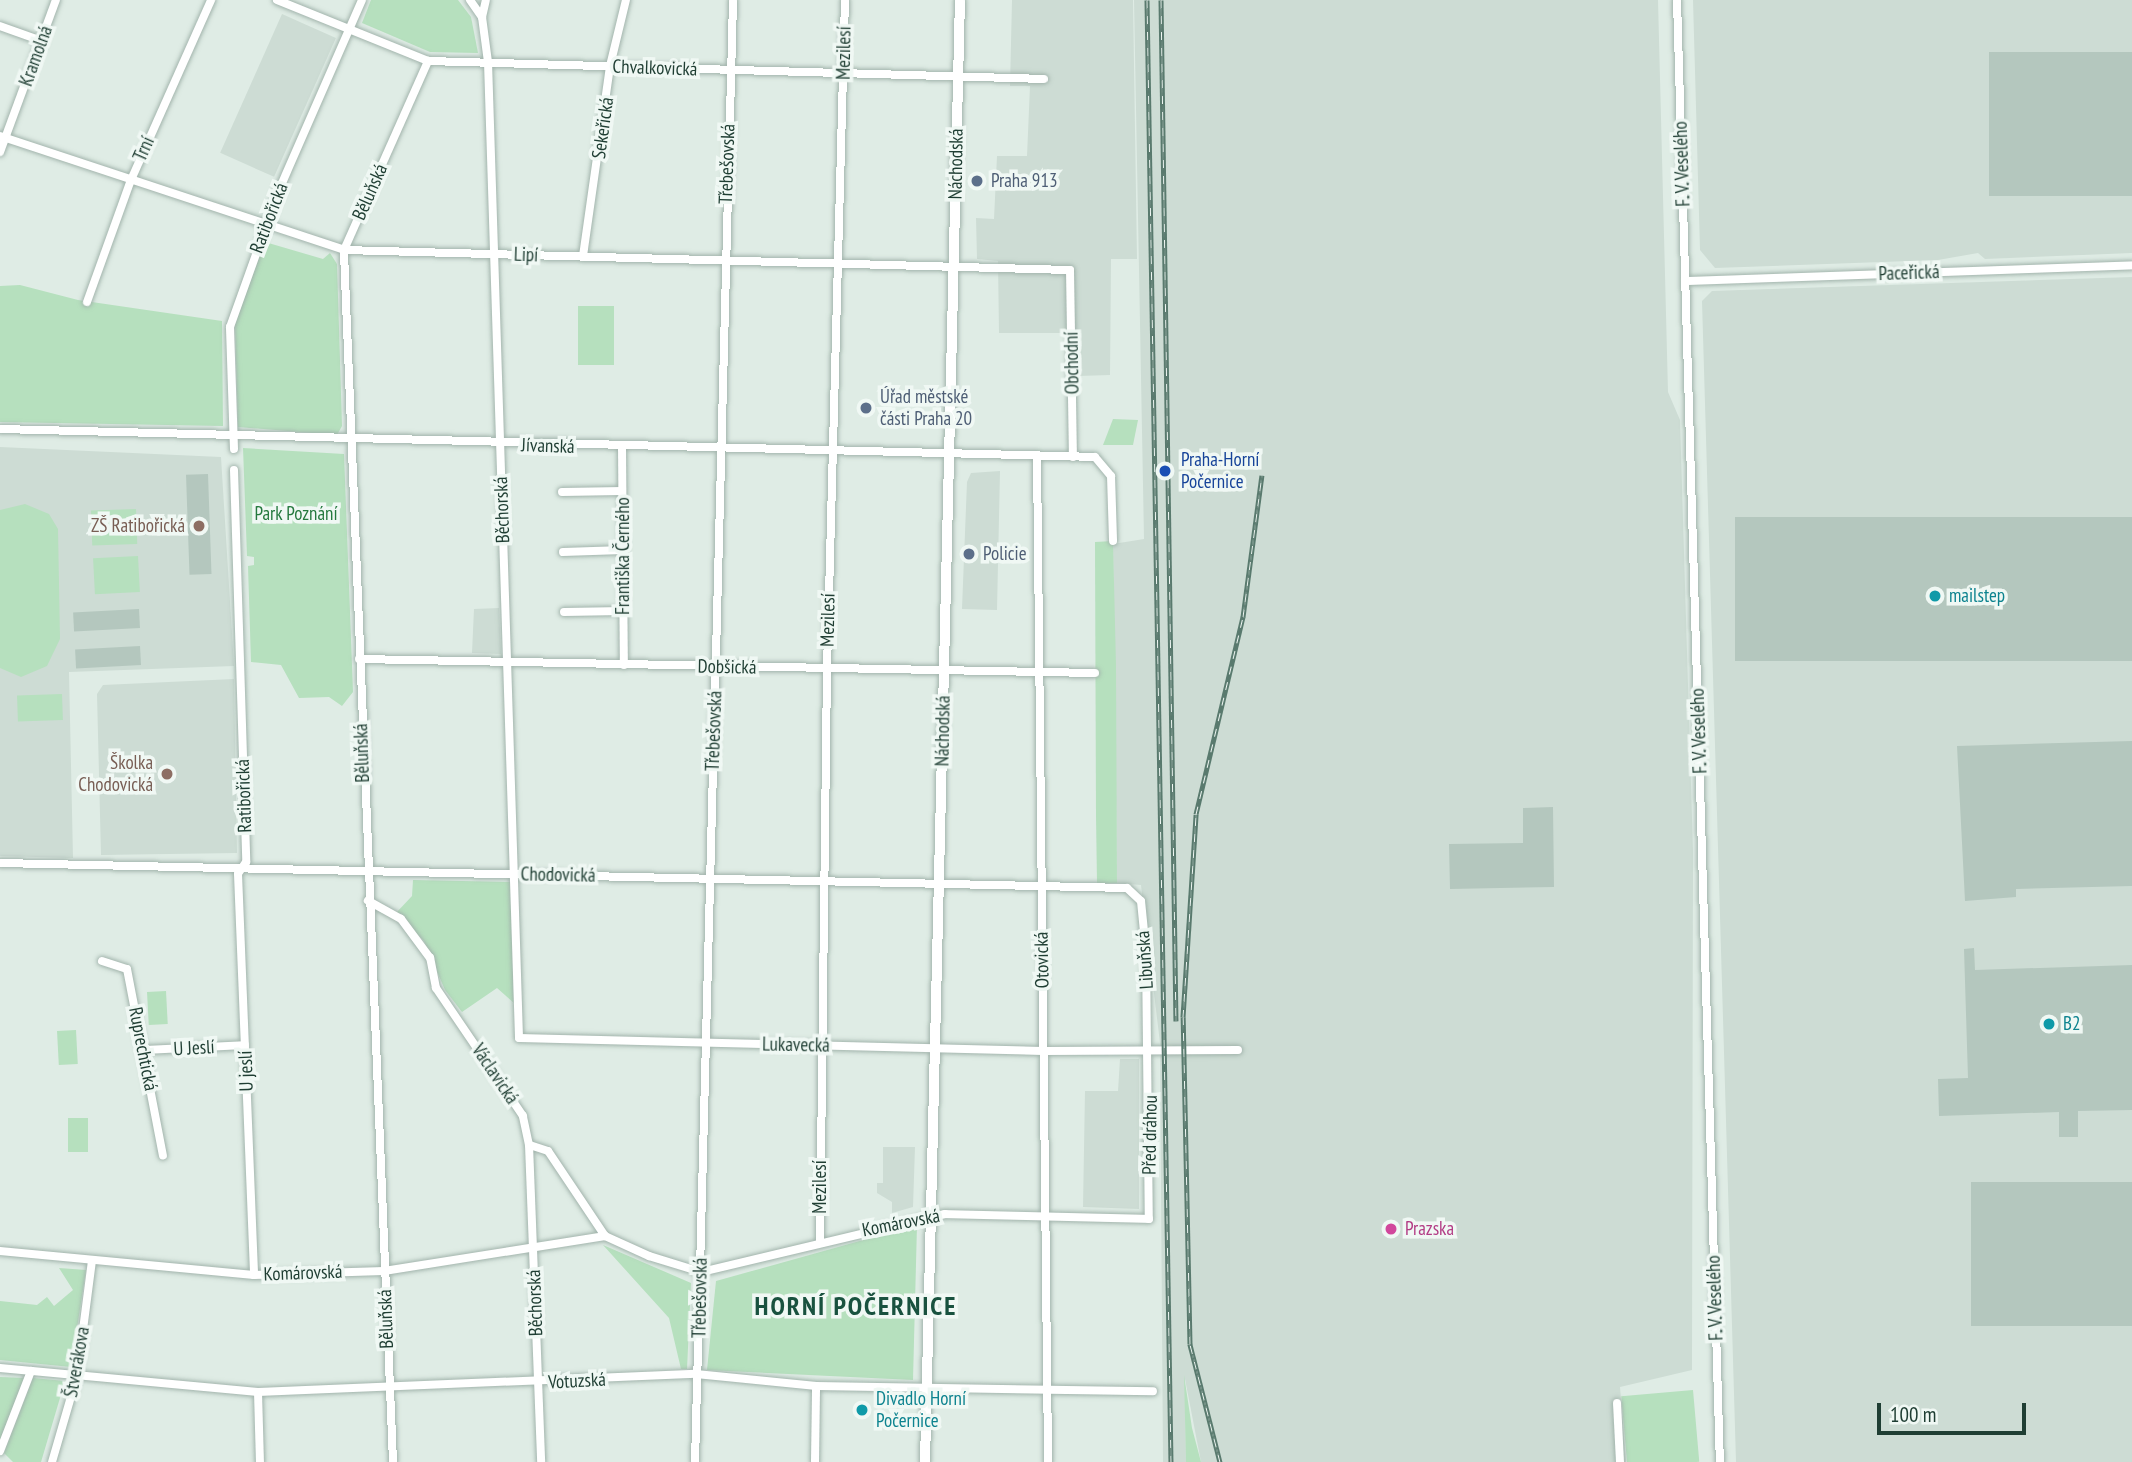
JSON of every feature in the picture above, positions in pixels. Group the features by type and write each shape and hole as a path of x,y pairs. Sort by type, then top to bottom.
{"main road":[{"name":"Náchodská","path":"925,1462 960,0"}],"street":[{"name":"Kramolná","path":"0,152 3,137 57,0"},
{"name":"Trní","path":"87,302 131,180 211,0"},
{"name":"Chvalkovická","path":"277,0 428,61 1044,79"},
{"name":"Ratibořická","path":"234,449 230,327 264,226 362,0"},
{"path":"470,0 482,17"},
{"path":"482,17 486,0"},
{"name":"Sekeřická","path":"583,256 610,66 626,0"},
{"name":"Třebešovská","path":"695,1462 716,667 719,451 733,0"},
{"name":"Mezilesí","path":"820,1241 820,1045 827,669 835,454 845,0"},
{"name":"F. V. Veselého","path":"1677,0 1720,1462"},
{"name":"Běchorská","path":"482,17 488,62 513,874"},
{"path":"0,26 42,41"},
{"name":"Běluňská","path":"393,1462 368,901 344,250 428,61"},
{"name":"Lipí","path":"3,137 264,226 344,250 1070,270"},
{"name":"Paceřická","path":"1685,281 2132,265"},
{"name":"Obchodní","path":"1070,270 1073,457"},
{"name":"Jívanská","path":"0,429 949,458 1095,457 1111,476 1113,541"},
{"name":"Františka Černého","path":"622,448 624,665"},
{"name":"Otovická","path":"1037,457 1048,1462"},
{"name":"Ratibořická","path":"234,470 246,862 241,868"},
{"path":"562,492 622,491"},
{"path":"563,552 623,551"},
{"path":"564,612 623,611"},
{"name":"Dobšická","path":"359,659 1095,673"},
{"name":"Chodovická","path":"0,863 1116,888"},
{"name":"U jeslí","path":"241,868 254,1275"},
{"name":"Lukavecká","path":"513,874 519,1038 1043,1051 1238,1050"},
{"name":"Libuňská","path":"1116,888 1127,888 1141,901 1151,1050"},
{"name":"Václavická","path":"368,901 405,922 430,958 436,988 523,1116 529,1145"},
{"name":"Ruprechtická","path":"102,961 127,969 163,1156"},
{"name":"U Jeslí","path":"144,1050 245,1045"},
{"name":"Před dráhou","path":"1149,1219 1151,1050"},
{"path":"529,1145 548,1151 605,1236 701,1272"},
{"name":"Běchorská","path":"529,1145 541,1462"},
{"name":"Komárovská","path":"701,1272 931,1215 1149,1219"},
{"name":"Komárovská","path":"0,1251 254,1275 384,1271 533,1245 605,1236"},
{"name":"Štverákova","path":"52,1462 78,1376 92,1260"},
{"name":"Votuzská","path":"0,1368 258,1392 389,1390 696,1374 816,1386 927,1385 1153,1391"},
{"path":"0,1451 31,1371"},
{"path":"815,1462 816,1386"},
{"path":"258,1392 260,1462"},
{"path":"1617,1403 1620,1462"}],"shaded area":[{"path":"1012,0 1133,0 1137,259 1111,259 1110,375 1078,376 1076,333 999,333 998,261 977,259 976,218 994,219 997,156 1027,156 1030,86 1010,86"},
{"path":"1134,0 1658,0 1668,392 1680,420 1693,851 1692,1370 1620,1387 1626,1462 1201,1462 1185,1379 1186,1462 1163,1462 1160,1043 1141,885 1117,883 1113,544 1144,539"},
{"path":"1693,0 2132,0 2132,253 1985,259 1978,253 1938,260 1715,268 1700,250"},
{"path":"282,14 336,38 274,177 220,153"},
{"path":"2132,277 2132,1462 1736,1462 1702,301 1712,291"},
{"path":"0,447 221,457 234,666 69,672 73,858 0,856"},
{"path":"1000,471 997,610 962,609 967,482 971,473"},
{"path":"499,608 501,654 472,653 474,609"},
{"name":"Školka Chodovická","path":"234,679 237,853 101,855 97,694 103,685"},
{"path":"1120,1059 1139,1059 1139,1209 1083,1207 1085,1091 1118,1091"},
{"path":"883,1147 915,1147 913,1207 892,1213 892,1202 877,1193 877,1183 883,1183"}],"green space":[{"path":"371,0 458,0 471,17 478,53 430,52 362,23"},
{"path":"265,242 323,259 330,253 337,264 342,426 337,435 238,427 235,322"},
{"path":"20,285 78,300 222,321 223,426 0,422 0,286"},
{"path":"578,306 614,306 614,365 578,365"},
{"path":"1113,419 1138,420 1133,445 1103,445"},
{"name":"Park Poznání","path":"243,448 344,454 353,692 342,706 329,697 299,698 281,665 251,662 248,566 254,565 254,557 247,556"},
{"path":"25,504 49,514 58,529 60,639 47,666 21,677 0,668 0,510"},
{"path":"136,509 137,544 92,546 91,511"},
{"path":"1113,541 1117,883 1097,883 1095,542"},
{"path":"138,556 140,592 95,594 93,558"},
{"path":"62,694 63,720 18,722 17,696"},
{"path":"413,880 510,882 514,1003 497,988 462,1012 445,990 424,941 396,913 412,896"},
{"path":"166,991 168,1024 149,1025 147,992"},
{"path":"76,1030 78,1064 59,1065 57,1031"},
{"path":"68,1118 88,1118 88,1152 68,1152"},
{"path":"917,1225 913,1380 707,1370 716,1281"},
{"path":"603,1245 691,1283 687,1369 681,1369 669,1318"},
{"path":"59,1268 86,1270 71,1367 0,1360 0,1301 37,1305 47,1297 54,1306 73,1290"},
{"path":"1184,1375 1192,1428 1201,1462 1186,1462"},
{"path":"0,1377 24,1378 0,1440"},
{"path":"33,1378 65,1381 41,1462 13,1462 4,1453"},
{"path":"1693,1390 1699,1462 1627,1462 1621,1396"}],"building":[{"path":"1989,52 2132,52 2132,196 1989,196"},
{"name":"ZŠ Ratibořická","path":"208,474 211,574 190,575 186,475"},
{"name":"mailstep","path":"1735,517 2132,517 2132,661 1735,661"},
{"path":"139,609 140,628 74,631 73,612"},
{"path":"140,646 141,665 76,668 75,649"},
{"path":"2132,741 2132,886 2016,889 2016,897 1965,901 1957,746"},
{"path":"1553,807 1554,887 1450,889 1449,844 1523,843 1523,808"},
{"name":"B2","path":"1974,948 1975,970 2132,965 2132,1110 2078,1111 2078,1137 2059,1137 2059,1112 1939,1116 1938,1079 1968,1078 1964,949"},
{"path":"1971,1182 2132,1182 2132,1326 1971,1326"}],"railway":[{"path":"1147,0 1171,1462"},
{"path":"1161,0 1176,1021"},
{"path":"1220,1462 1190,1344 1183,1017 1196,814 1243,617 1262,475"}],"place":[{"name":"Praha 913","path":"977,181"},
{"name":"Úřad městské části Praha 20","path":"866,408"},
{"name":"Praha-Horní Počernice","path":"1165,471"},
{"name":"ZŠ Ratibořická","path":"199,526"},
{"name":"Policie","path":"969,554"},
{"name":"mailstep","path":"1935,596"},
{"name":"Školka Chodovická","path":"167,774"},
{"name":"B2","path":"2049,1024"},
{"name":"Prazska","path":"1391,1229"},
{"name":"Divadlo Horní Počernice","path":"862,1410"}],"district":[{"name":"HORNÍ POČERNICE","path":"856,1306"}]}
